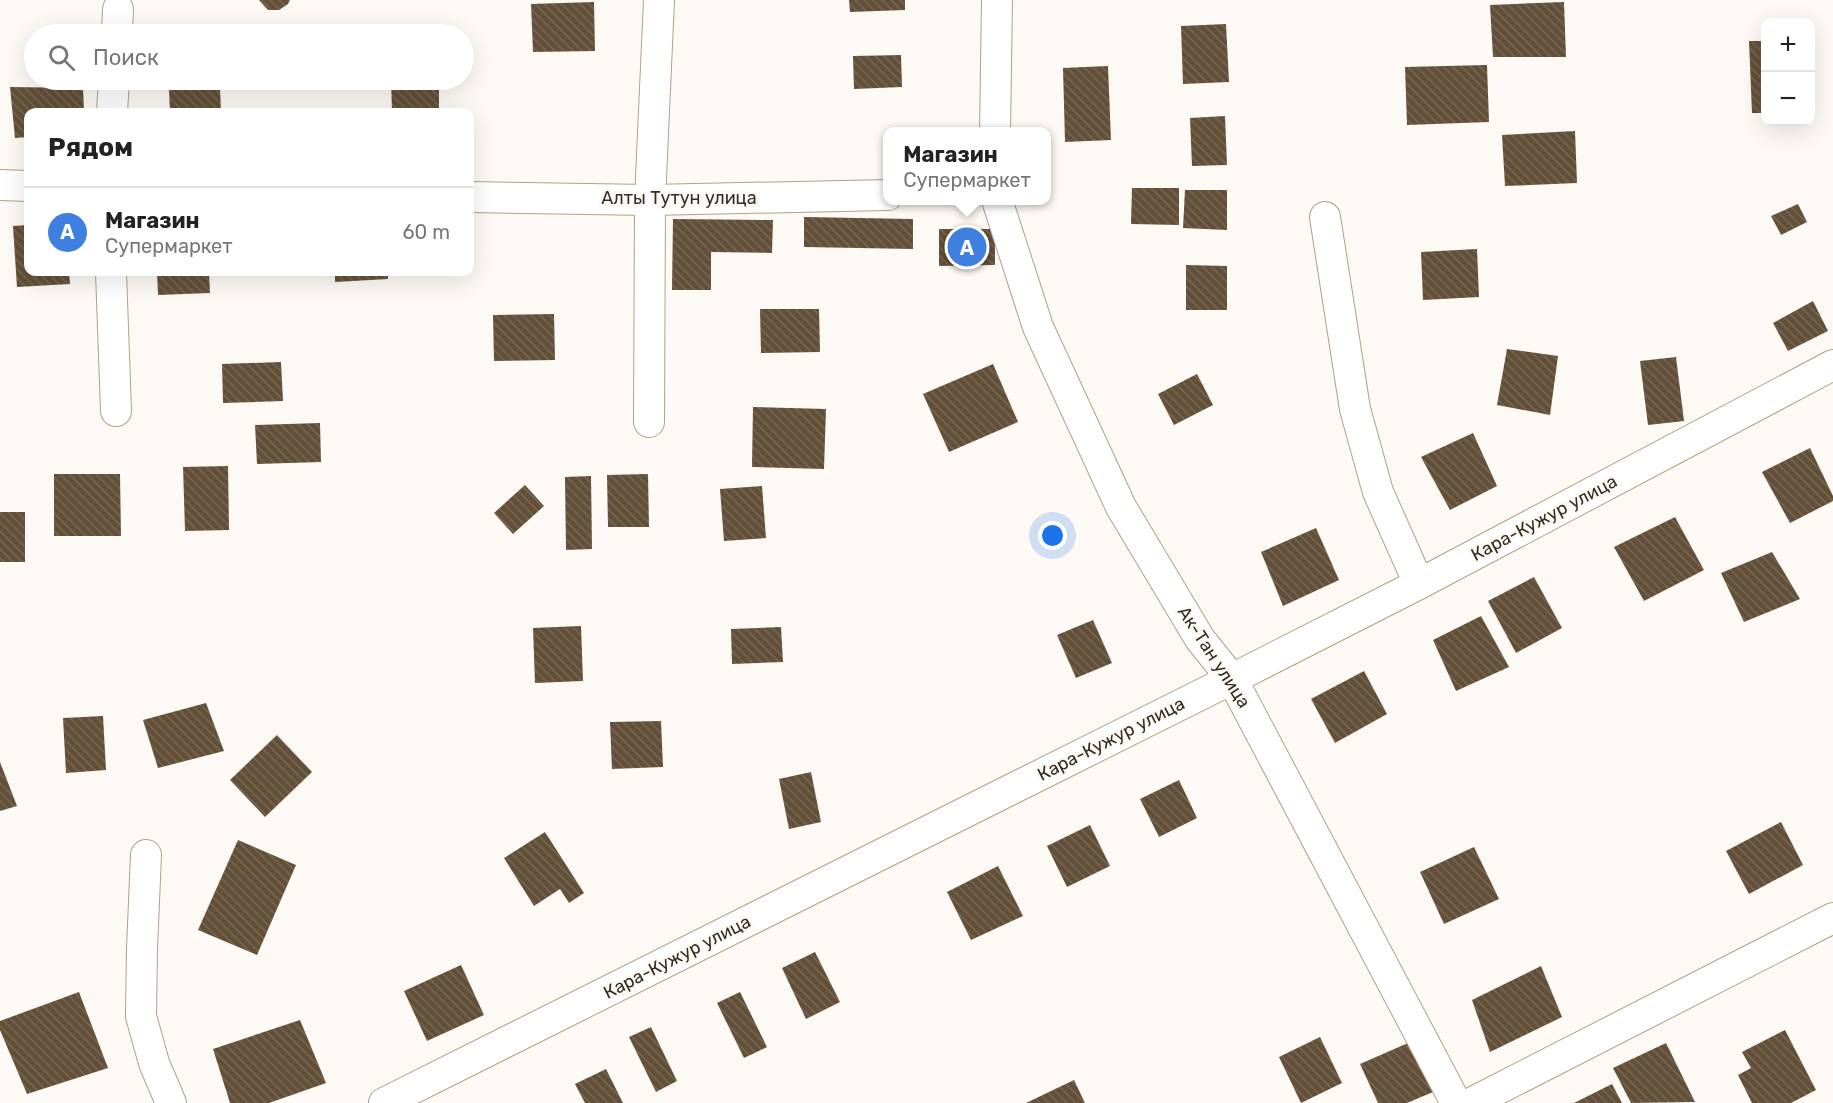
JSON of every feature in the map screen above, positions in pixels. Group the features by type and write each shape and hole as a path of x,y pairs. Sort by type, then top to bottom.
{"street":[{"path":"649,422 650,200 659,0"},
{"path":"995,127 997,0"},
{"path":"112,108 113,90"},
{"path":"0,185 24,186"},
{"name":"Алты Тутун улица","path":"474,197 650,200 883,195"},
{"name":"Ак-Тан улица","path":"998,205 1038,327 1121,507 1200,639 1232,679 1456,1103"},
{"path":"1326,217 1355,409 1378,492 1419,584"},
{"path":"111,276 116,411"},
{"name":"Кара-Кужур улица","path":"384,1103 1419,584 1833,365"},
{"path":"146,855 141,1016 154,1063 171,1103"},
{"path":"1471,1103 1833,918"}],"building":[{"path":"259,0 290,0 279,10 268,10"},
{"path":"849,0 905,0 905,10 850,12"},
{"path":"594,2 595,51 533,52 531,4"},
{"path":"1564,2 1566,57 1493,57 1490,5"},
{"path":"1226,24 1229,82 1183,84 1181,26"},
{"path":"1749,41 1761,41 1761,113 1752,113"},
{"path":"901,55 902,87 854,89 853,56"},
{"path":"1487,65 1489,122 1407,125 1405,67"},
{"path":"1108,66 1111,140 1065,142 1063,68"},
{"path":"10,87 24,87 24,90 83,90 84,108 24,108 24,137 15,138"},
{"path":"169,90 220,90 221,108 170,108"},
{"path":"391,90 439,90 439,108 392,108"},
{"path":"1225,116 1227,165 1192,166 1190,118"},
{"path":"1575,131 1577,183 1505,186 1502,135"},
{"path":"1132,188 1179,188 1179,225 1131,224"},
{"path":"1185,190 1227,190 1227,230 1183,228"},
{"path":"1798,204 1807,222 1781,235 1771,216"},
{"path":"804,217 913,219 913,249 804,247"},
{"path":"673,219 773,220 772,253 711,252 711,290 672,290"},
{"path":"24,225 24,276 69,276 70,284 17,287 13,226"},
{"path":"939,229 995,229 995,265 939,266"},
{"path":"1477,249 1479,297 1423,300 1421,252"},
{"path":"1186,265 1227,266 1227,310 1186,310"},
{"path":"157,276 209,276 210,293 158,295"},
{"path":"335,276 388,276 388,279 335,282"},
{"path":"1813,301 1828,331 1788,351 1773,323"},
{"path":"760,309 819,309 820,352 761,353"},
{"path":"554,314 555,360 494,361 493,315"},
{"path":"1507,349 1558,356 1550,415 1497,405"},
{"path":"1676,357 1684,421 1648,425 1640,361"},
{"path":"281,362 283,401 223,403 222,364"},
{"path":"993,364 1018,422 949,452 923,394"},
{"path":"1197,374 1213,405 1174,425 1158,394"},
{"path":"753,407 826,409 824,469 752,467"},
{"path":"320,423 321,462 257,464 255,425"},
{"path":"1473,433 1497,486 1450,510 1421,457"},
{"path":"1810,448 1833,496 1833,501 1790,523 1762,472"},
{"path":"228,466 229,530 185,531 183,467"},
{"path":"54,474 120,474 121,536 54,536"},
{"path":"648,474 649,527 608,527 607,475"},
{"path":"591,476 592,549 566,550 565,477"},
{"path":"525,485 544,506 513,534 494,513"},
{"path":"762,486 766,538 724,541 720,489"},
{"path":"0,512 25,512 25,562 0,562"},
{"path":"1675,517 1704,570 1644,601 1614,547"},
{"path":"1316,528 1339,580 1283,606 1261,552"},
{"path":"1772,552 1800,599 1744,622 1721,573"},
{"path":"1534,577 1562,628 1516,653 1488,601"},
{"path":"1481,616 1509,667 1456,691 1433,640"},
{"path":"1093,620 1112,663 1076,678 1057,635"},
{"path":"581,626 583,681 535,683 533,628"},
{"path":"781,627 783,662 732,664 731,629"},
{"path":"1364,671 1387,714 1335,743 1311,699"},
{"path":"206,703 224,751 158,768 143,720"},
{"path":"103,716 106,770 66,773 63,718"},
{"path":"661,721 663,767 612,769 610,722"},
{"path":"277,735 312,772 265,817 230,780"},
{"path":"0,762 17,806 0,811"},
{"path":"811,772 821,822 789,829 779,779"},
{"path":"1179,780 1197,818 1159,837 1140,799"},
{"path":"1781,822 1803,865 1749,894 1726,851"},
{"path":"1090,825 1110,866 1067,887 1047,846"},
{"path":"545,832 584,893 569,903 560,889 534,906 504,858"},
{"path":"238,840 296,865 257,955 198,930"},
{"path":"1474,847 1499,899 1444,924 1420,872"},
{"path":"998,866 1023,916 971,940 947,892"},
{"path":"815,952 840,1002 806,1019 782,968"},
{"path":"461,965 484,1015 427,1041 404,991"},
{"path":"1541,966 1562,1017 1490,1052 1472,1000"},
{"path":"79,992 108,1068 27,1094 0,1030 0,1021"},
{"path":"740,992 767,1047 744,1058 717,1003"},
{"path":"300,1020 326,1083 269,1103 230,1103 213,1049"},
{"path":"651,1027 677,1081 656,1092 629,1037"},
{"path":"1785,1030 1816,1090 1791,1103 1752,1103 1738,1075 1751,1068 1742,1052"},
{"path":"1320,1037 1342,1083 1301,1103 1279,1057"},
{"path":"1408,1043 1433,1092 1407,1103 1378,1103 1360,1064"},
{"path":"1666,1043 1695,1102 1631,1103 1613,1068"},
{"path":"606,1069 623,1103 585,1103 575,1084"},
{"path":"1074,1080 1085,1103 1026,1103"},
{"path":"1612,1084 1622,1103 1574,1103"}],"place":[{"name":"Магазин","path":"967,247"}]}
